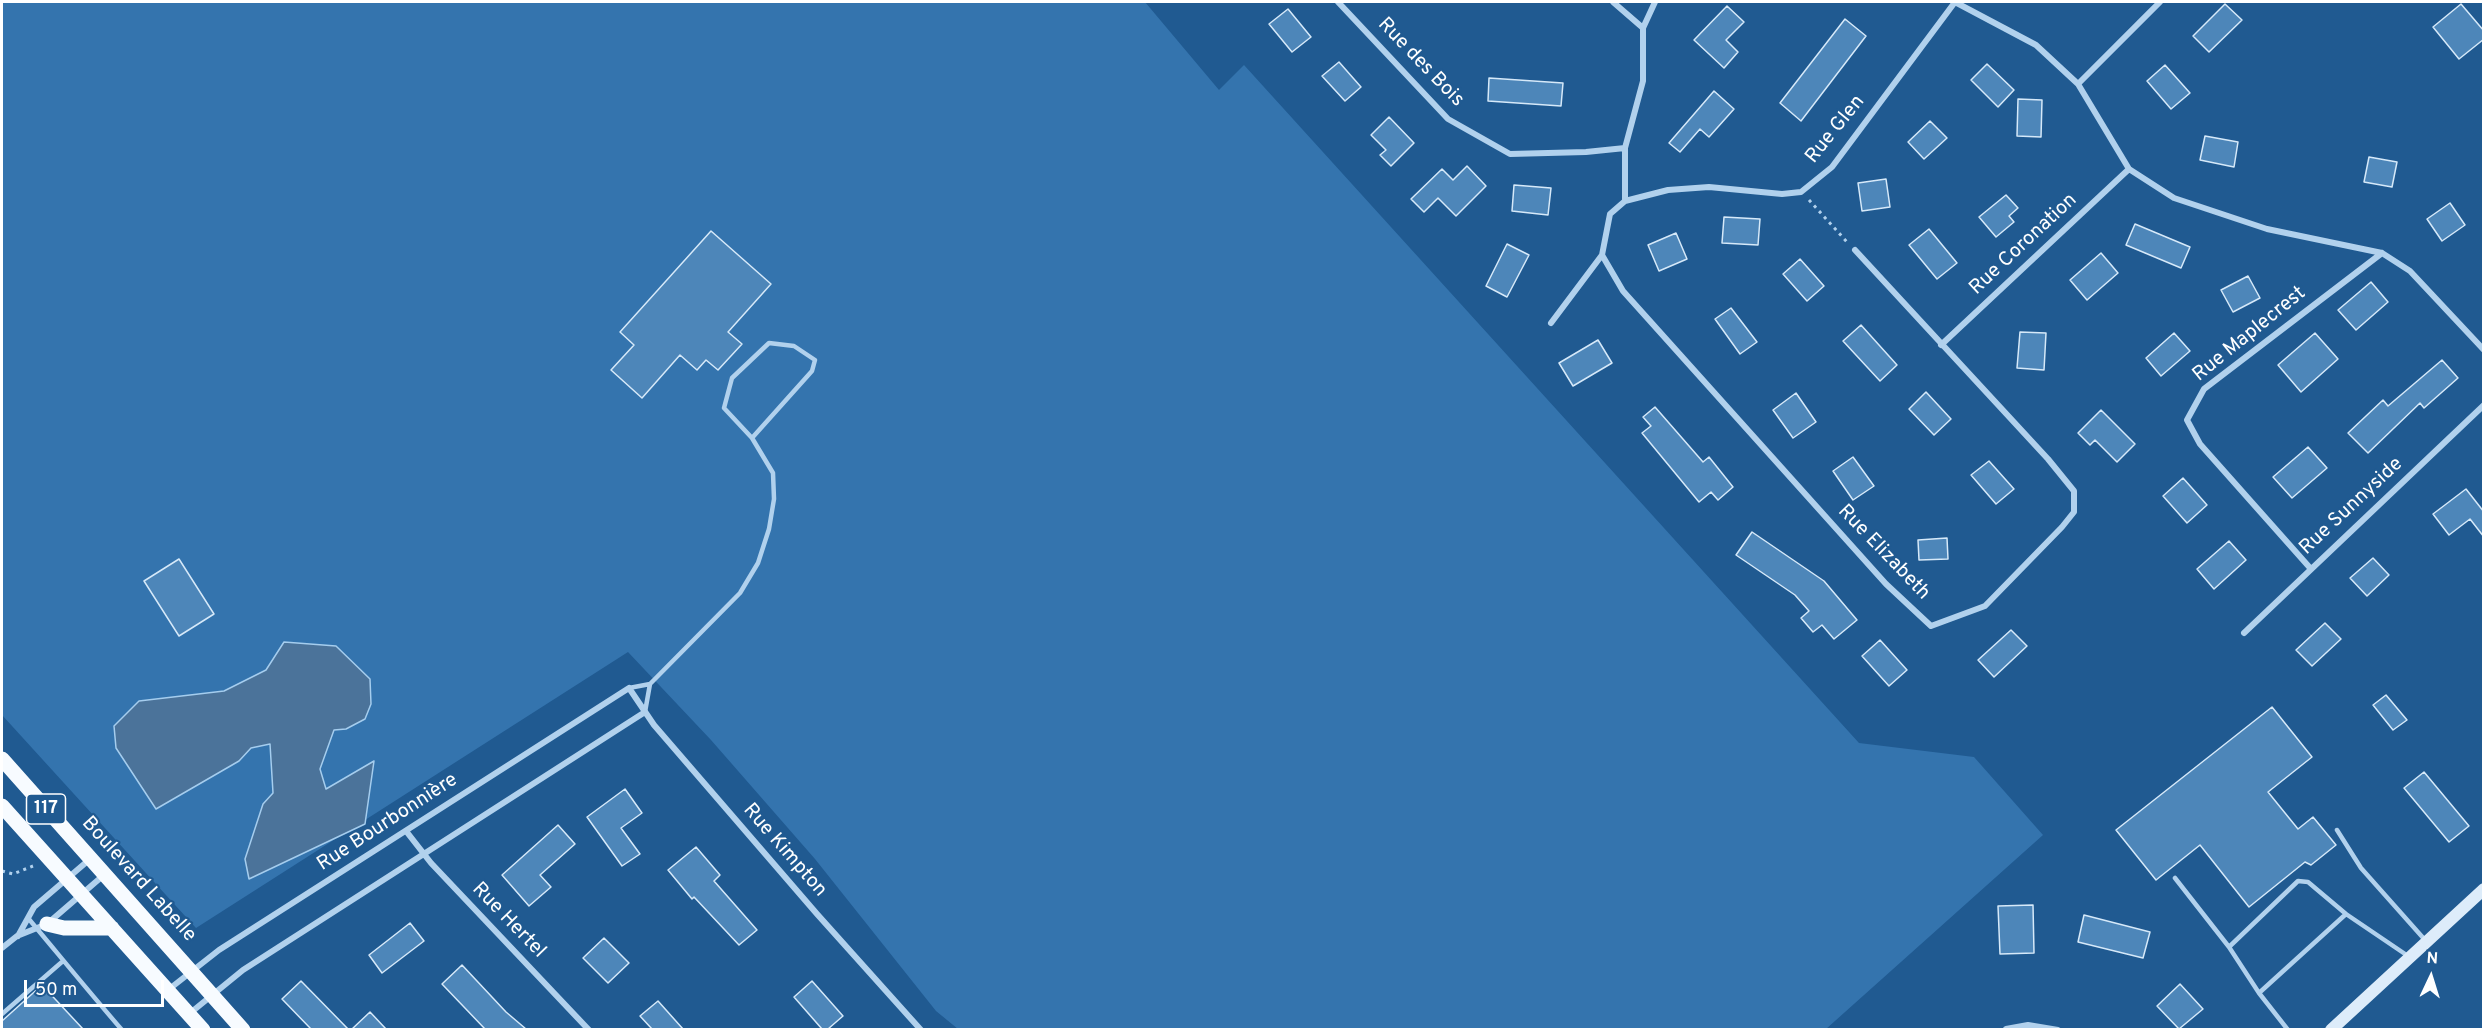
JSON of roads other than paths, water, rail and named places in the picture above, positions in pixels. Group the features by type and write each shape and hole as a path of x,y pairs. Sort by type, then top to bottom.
{"main road":[{"name":"Boulevard Labelle","path":"2,759 243,1029"},
{"name":"117","path":"2,806 203,1029"},
{"path":"2331,1029 2483,889"},
{"path":"42,926 112,928"}],"street":[{"name":"Rue des Bois","path":"1338,2 1448,119 1510,154 1586,152 1625,148"},
{"path":"1612,2 1643,28"},
{"path":"1551,323 1602,255 1610,213 1626,201 1625,148 1643,81 1643,28 1655,2"},
{"path":"1955,2 2036,45 2078,84 2129,169 2174,198 2256,226 2382,253 2410,271 2484,350"},
{"name":"Rue Glen","path":"1626,201 1668,190 1709,188 1782,194 1801,192 1832,167 1955,2"},
{"path":"2078,84 2160,2"},
{"name":"Rue Coronation","path":"1941,345 2129,169"},
{"name":"Rue Elizabeth","path":"1602,255 1623,291 1886,584 1931,626 1985,606 2074,512 2074,491 2048,459 1855,250"},
{"name":"Rue Maplecrest","path":"2311,569 2200,444 2187,420 2204,389 2382,253"},
{"name":"Rue Sunnyside","path":"2244,633 2484,405"},
{"name":"Rue Kimpton","path":"629,688 654,725 921,1029"},
{"name":"Rue Bourbonnière","path":"168,990 219,950 629,688"},
{"path":"189,1014 243,970 645,712"},
{"name":"Rue Hertel","path":"406,831 423,854 590,1029"},
{"path":"17,936 34,908 91,858"},
{"path":"2,948 17,936 42,926 105,874"},
{"path":"2006,1029 2028,1025 2058,1029"}],"lane":[{"path":"629,688 650,684 740,593 758,563 769,529 774,499 772,473 752,438 724,408 732,378 769,343 794,346 815,360 812,371 752,438"},
{"path":"645,712 650,684"},
{"path":"2337,830 2361,868 2427,942"},
{"path":"2175,878 2229,947 2259,993 2288,1029"},
{"path":"2229,947 2298,881 2308,882 2346,914 2410,958"},
{"path":"2259,993 2346,914"},
{"path":"28,918 42,926 63,961 122,1029"},
{"path":"2,1014 63,961"}]}
